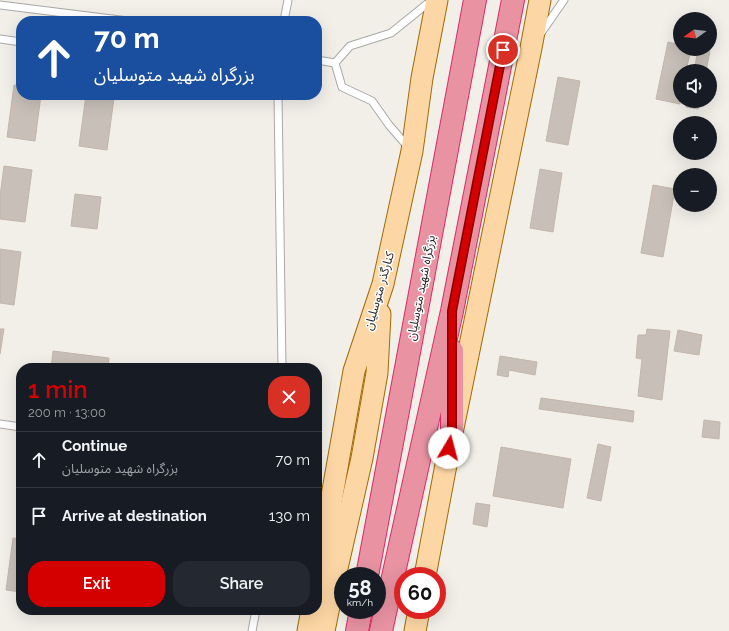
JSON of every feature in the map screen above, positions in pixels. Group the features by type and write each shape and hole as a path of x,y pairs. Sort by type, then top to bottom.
{"highway":[{"name":"بزرگراه شهید متوسلیان","path":"369,567 475,0"},
{"path":"381,631 452,311 513,0"},
{"path":"452,311 452,434"},
{"path":"357,631 359,619"}],"main road":[{"name":"کنارگذر متوسلیان","path":"322,553 354,371 382,289 412,151 422,78 437,0"},
{"path":"427,567 452,434 540,0"},
{"path":"324,631 362,458 378,373 382,289"},
{"path":"308,631 311,615"},
{"path":"414,631 416,619"}],"lane":[{"path":"285,16 288,0"},
{"path":"335,62 350,46 392,33 432,0"},
{"path":"531,48 564,0"},
{"path":"0,5 88,16"},
{"path":"0,39 16,41"},
{"path":"322,61 335,62"},
{"path":"335,62 342,86 372,101 389,125 412,151"},
{"path":"278,100 282,363"},
{"path":"0,424 16,426"},
{"path":"252,631 255,615"}],"building":[{"path":"668,42 673,43 673,56 689,56 688,64 673,64 673,103 656,99"},
{"path":"697,56 709,56 707,64 695,64"},
{"path":"558,77 580,81 568,145 546,141"},
{"path":"14,85 16,85 16,100 40,100 35,141 7,137"},
{"path":"85,100 114,100 107,150 79,146"},
{"path":"4,166 32,170 25,222 0,219 0,196"},
{"path":"540,169 562,173 553,232 530,228"},
{"path":"653,185 673,189 673,200 663,257 641,253"},
{"path":"75,194 101,197 97,229 71,226"},
{"path":"0,249 21,252 14,305 0,303"},
{"path":"0,329 4,329 0,354"},
{"path":"647,329 670,331 662,400 638,396 642,359 636,358 638,335 646,335"},
{"path":"678,330 702,335 699,355 674,351"},
{"path":"53,351 109,358 108,363 52,363"},
{"path":"500,356 537,362 535,375 509,370 508,377 497,375"},
{"path":"541,398 634,411 633,422 539,409"},
{"path":"704,420 720,422 719,439 702,437"},
{"path":"598,444 611,447 601,501 587,498"},
{"path":"501,447 571,459 563,508 493,496"},
{"path":"476,503 490,505 487,527 473,524"},
{"path":"13,538 16,538 16,591 6,590"}],"route":[{"path":"449,448 452,434 452,311 503,50"}]}
